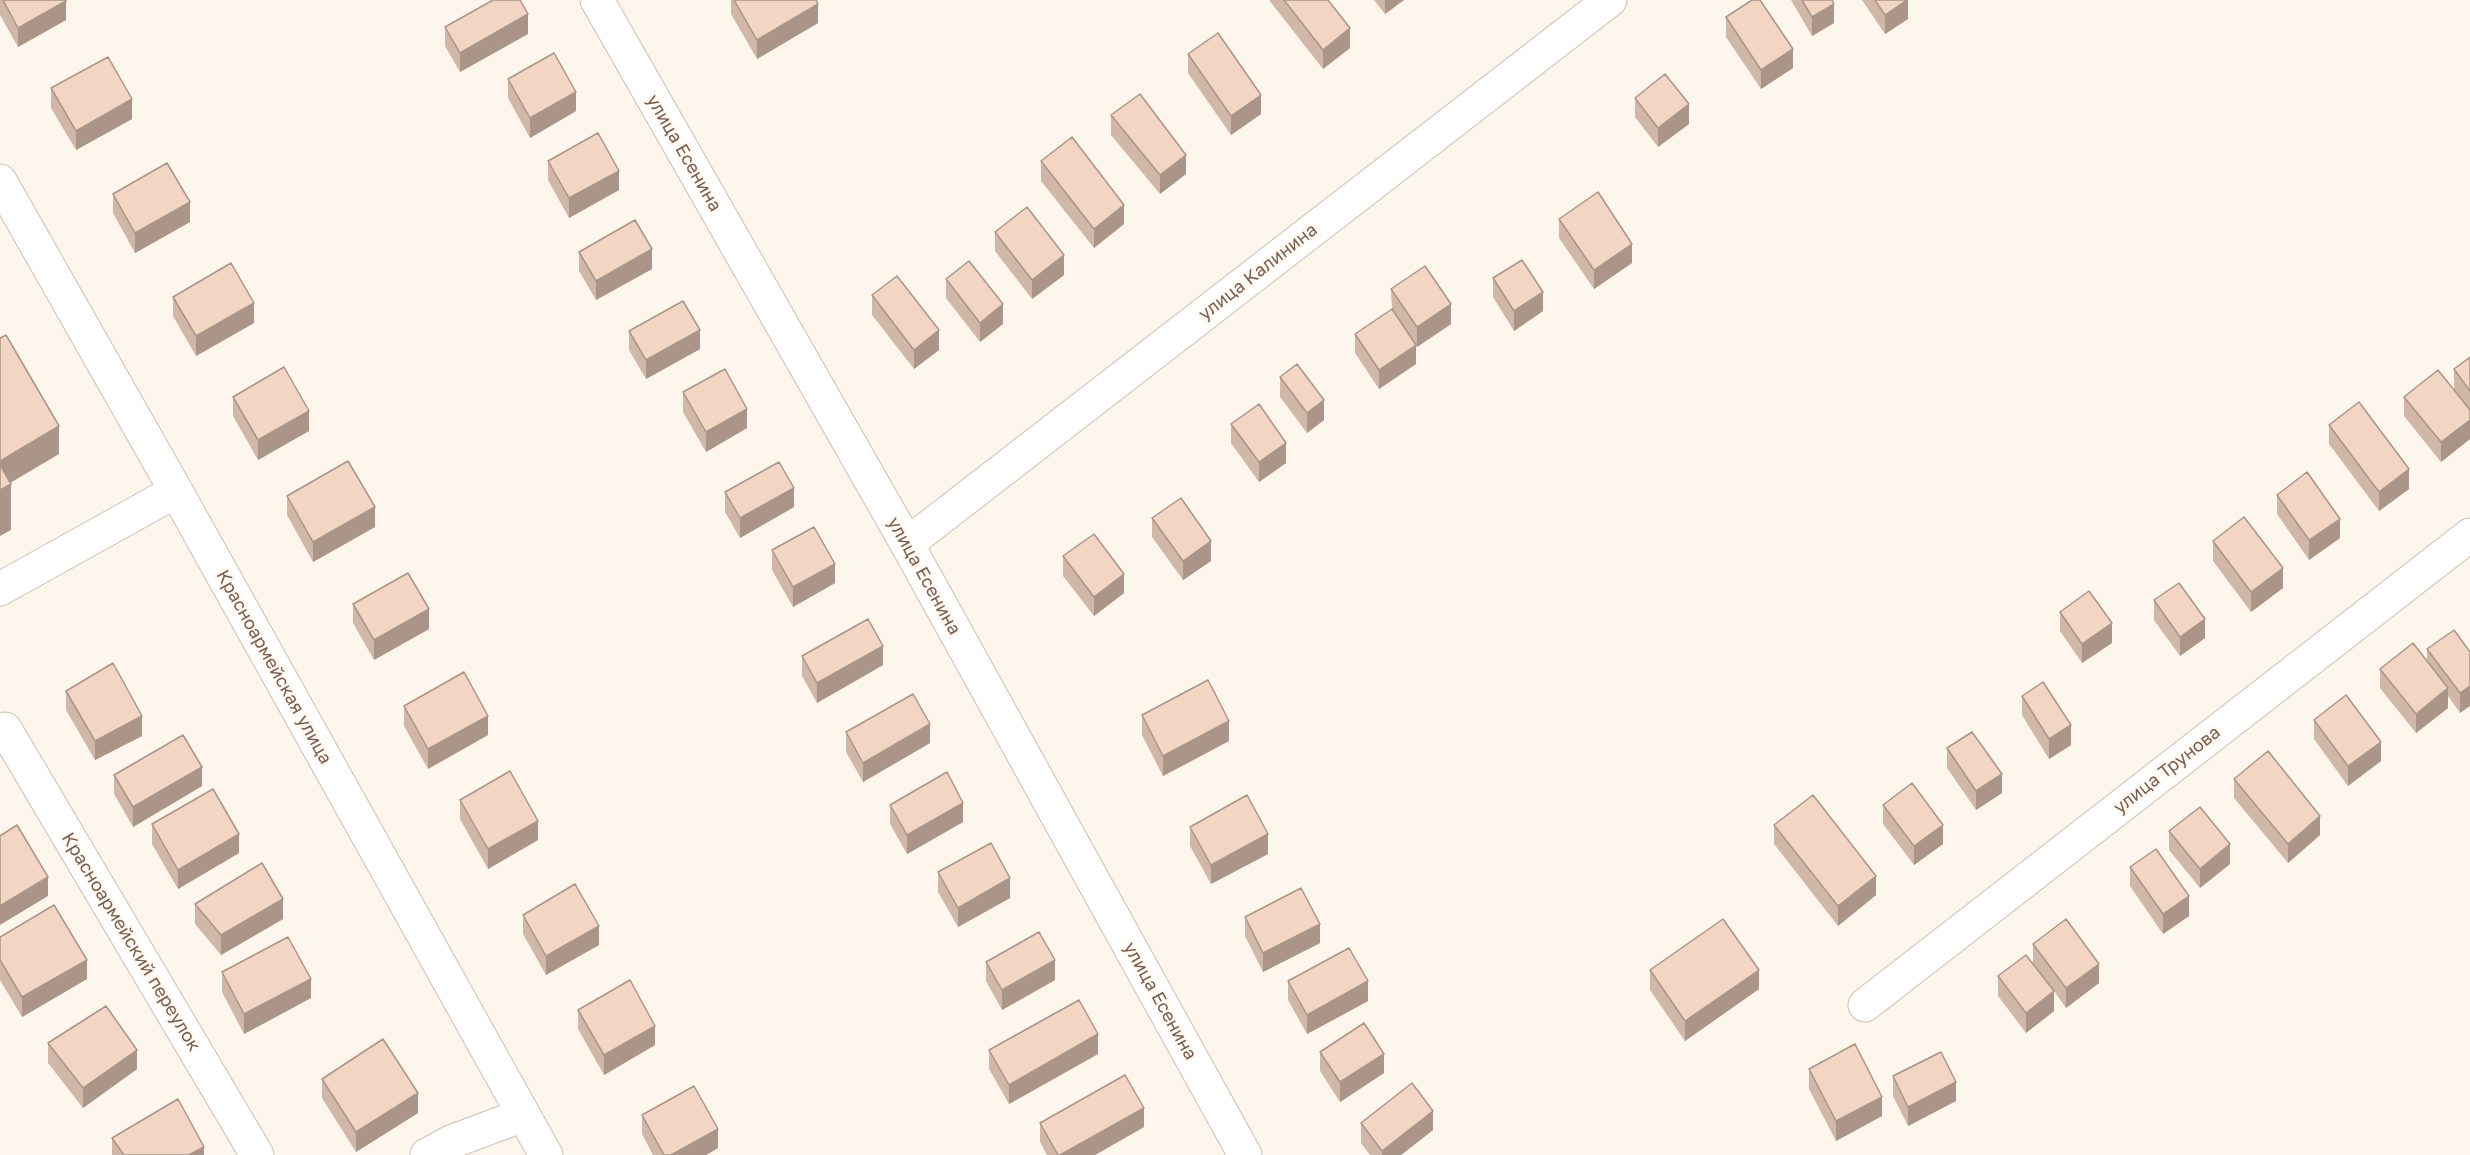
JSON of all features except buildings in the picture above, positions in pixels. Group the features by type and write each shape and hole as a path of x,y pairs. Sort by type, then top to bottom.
{"street":[{"name":"улица Есенина","path":"597,0 907,544 1245,1155"},
{"name":"улица Калинина","path":"907,544 1610,0"},
{"name":"Красноармейская улица","path":"0,181 176,490 546,1155"},
{"path":"0,589 176,490"},
{"name":"улица Трунова","path":"1865,1005 2470,535"},
{"name":"Красноармейский переулок","path":"5,729 256,1155"},
{"path":"427,1155 451,1142 523,1115"}]}
